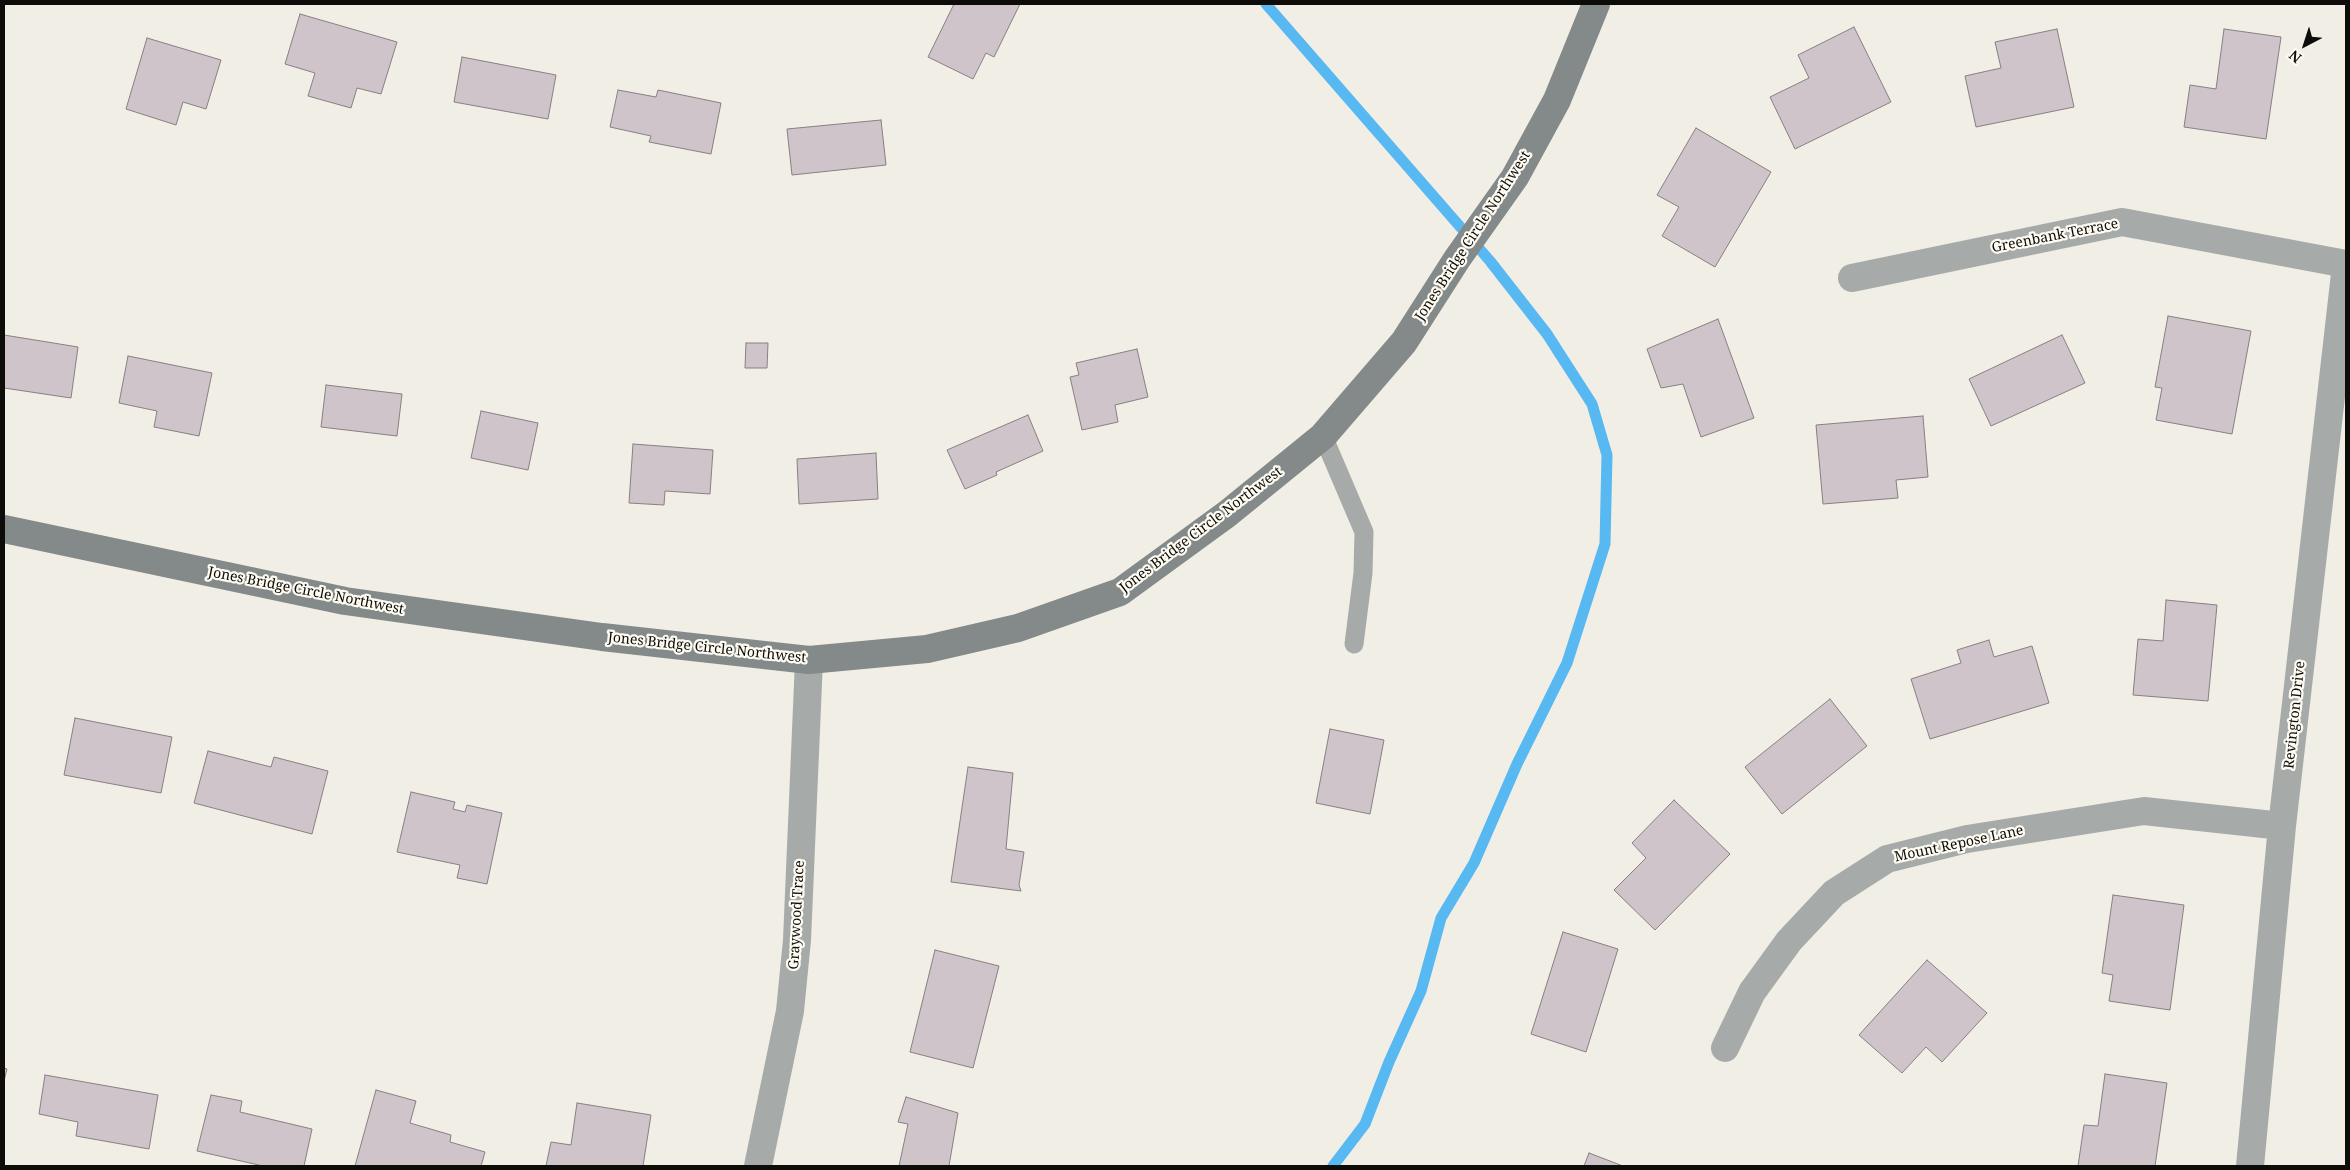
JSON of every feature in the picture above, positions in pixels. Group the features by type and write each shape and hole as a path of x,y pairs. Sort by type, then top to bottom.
{"street":[{"name":"Jones Bridge Circle Northwest","path":"4,529 345,601 602,637 809,660 927,649 1018,628 1120,592 1227,514 1323,436 1404,342 1457,259 1515,177 1557,100 1596,4"},
{"name":"Greenbank Terrace","path":"1852,278 2122,222 2346,265"},
{"name":"Revington Drive","path":"2250,1166 2282,826 2346,265"},
{"name":"Graywood Trace","path":"758,1166 790,1011 793,985 797,940 809,660"},
{"name":"Mount Repose Lane","path":"1725,1048 1752,992 1790,941 1834,892 1887,859 1967,839 2144,811 2282,826"}],"lane":[{"path":"1323,436 1364,532 1363,574 1354,644"}],"building":[{"path":"954,4 1020,4 994,57 986,53 973,79 928,57"},
{"path":"300,14 397,42 381,94 357,88 351,108 308,96 315,73 285,64"},
{"path":"1854,27 1891,102 1795,149 1770,97 1809,78 1798,55"},
{"path":"2057,29 2074,107 1976,127 1965,76 2001,68 1995,42"},
{"path":"2224,29 2281,37 2266,139 2184,127 2190,85 2216,89"},
{"path":"147,38 221,60 206,109 183,102 176,125 126,109"},
{"path":"462,57 556,75 548,119 454,102"},
{"path":"618,90 656,97 658,90 721,103 711,154 649,142 651,136 610,127"},
{"path":"881,120 886,165 792,175 787,129"},
{"path":"1696,128 1771,172 1715,267 1662,236 1679,207 1657,195"},
{"path":"2168,316 2251,331 2232,434 2156,420 2162,388 2155,387"},
{"path":"1718,319 1754,418 1701,437 1683,384 1661,388 1647,349"},
{"path":"4,335 78,347 71,398 4,388"},
{"path":"2062,335 2085,383 1991,426 1969,379"},
{"path":"746,343 768,343 767,368 745,368"},
{"path":"1137,349 1148,397 1115,405 1118,422 1082,430 1070,377 1079,375 1076,363"},
{"path":"128,356 212,373 199,436 154,427 157,411 119,403"},
{"path":"326,385 402,394 397,436 321,427"},
{"path":"481,411 538,423 528,470 471,458"},
{"path":"1028,415 1043,451 996,472 997,475 965,489 947,450"},
{"path":"1923,416 1928,477 1896,480 1898,498 1823,504 1816,425"},
{"path":"633,444 713,450 710,494 665,491 664,505 629,503"},
{"path":"876,453 878,499 799,504 797,459"},
{"path":"2166,600 2217,605 2208,701 2133,695 2138,639 2163,641"},
{"path":"1989,640 1994,657 2032,646 2049,703 1930,739 1911,679 1961,663 1957,650"},
{"path":"1830,699 1867,746 1782,814 1745,767"},
{"path":"75,718 172,737 161,793 64,775"},
{"path":"1330,729 1384,740 1370,814 1316,803"},
{"path":"208,751 271,767 274,757 328,771 312,834 194,803"},
{"path":"968,767 1013,773 1006,849 1024,852 1019,885 1021,891 951,882"},
{"path":"411,792 455,802 453,809 465,812 467,805 502,813 487,884 457,878 460,865 397,852"},
{"path":"1674,800 1730,854 1655,930 1614,890 1646,858 1632,843"},
{"path":"2113,895 2184,905 2170,1010 2109,1001 2113,975 2102,973"},
{"path":"1563,932 1618,949 1586,1052 1531,1034"},
{"path":"935,950 999,966 973,1068 910,1052"},
{"path":"1927,960 1987,1013 1942,1062 1926,1047 1902,1073 1859,1035"},
{"path":"4,1068 7,1069 4,1081"},
{"path":"2105,1074 2167,1083 2155,1166 2078,1166 2084,1125 2098,1126"},
{"path":"45,1075 158,1095 149,1149 76,1136 78,1122 39,1114"},
{"path":"376,1090 416,1101 410,1123 451,1135 450,1142 485,1152 481,1166 355,1166"},
{"path":"211,1095 242,1101 240,1112 312,1129 304,1166 263,1166 197,1151"},
{"path":"906,1097 958,1113 949,1166 899,1166 908,1124 898,1122"},
{"path":"577,1103 651,1115 643,1166 546,1166 551,1142 571,1145"},
{"path":"1589,1153 1623,1166 1584,1166"}],"waterway":[{"path":"1266,4 1490,261 1547,334 1592,404 1607,455 1605,544 1567,663 1517,764 1474,863 1441,918 1421,991 1389,1062 1365,1124 1333,1166"}]}
